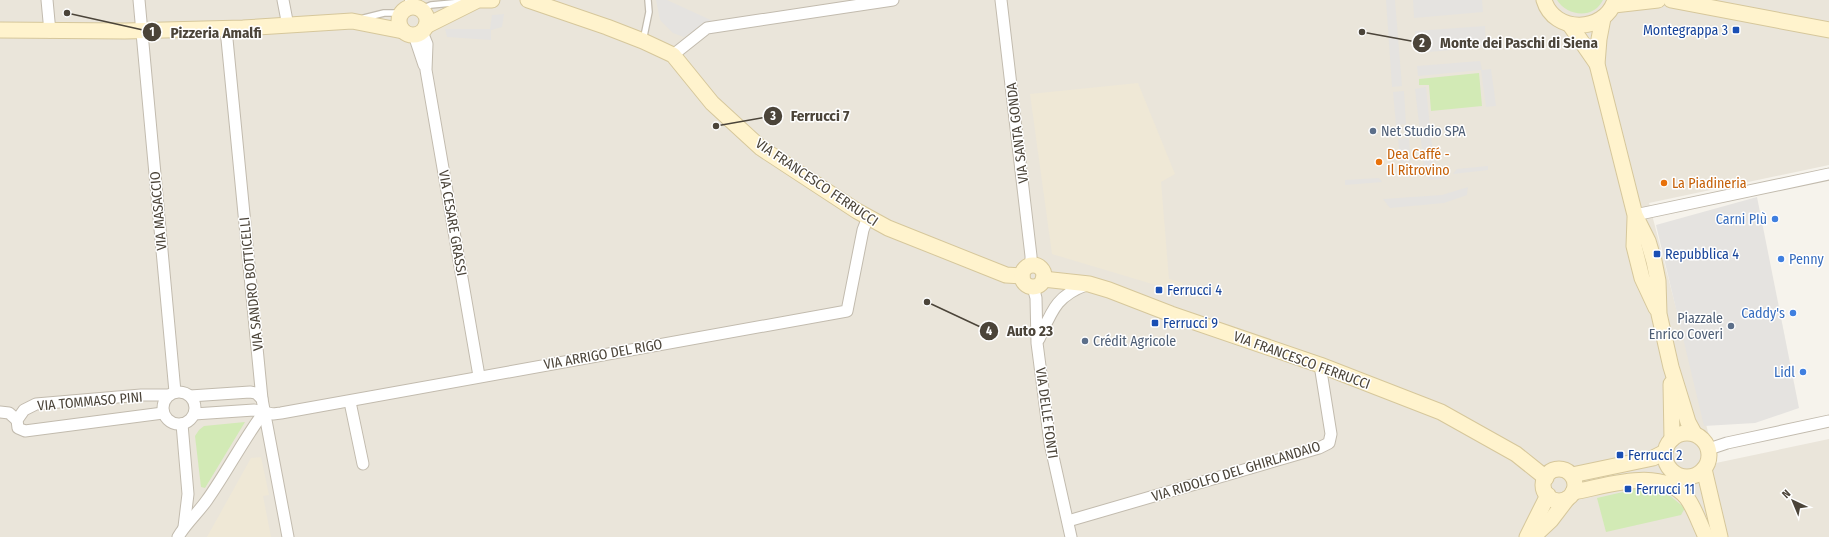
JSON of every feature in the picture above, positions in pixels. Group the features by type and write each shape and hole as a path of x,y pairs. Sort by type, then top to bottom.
{"street":[{"path":"46,0 50,32"},
{"name":"VIA MASACCIO","path":"139,0 172,394"},
{"path":"283,0 288,26"},
{"path":"0,30 50,32 226,29 352,21 416,31 478,0 492,0"},
{"name":"VIA FRANCESCO FERRUCCI","path":"528,0 643,41 673,55 712,103 761,148 868,217 888,228 1006,275 1090,284 1171,314 1320,365 1441,412 1516,454 1546,478"},
{"path":"673,55 707,28 893,0"},
{"name":"VIA SANTA GONDA","path":"1001,0 1033,277"},
{"path":"1544,0 1551,13 1570,25 1597,64"},
{"path":"1658,0 1615,3 1603,18 1599,39 1597,64 1635,215 1634,246 1642,278 1659,314 1671,368 1688,422 1694,433 1706,442 1709,449 1710,456 1704,470 1698,475 1691,477 1684,477 1672,471 1668,465 1671,368"},
{"path":"1672,0 1829,30"},
{"path":"410,7 427,17 416,31 399,22 410,7"},
{"path":"1570,25 1587,24 1603,18"},
{"name":"VIA SANDRO BOTTICELLI","path":"226,29 262,398 288,537"},
{"name":"VIA CESARE GRASSI","path":"416,31 426,70 479,376"},
{"path":"1635,215 1829,174"},
{"name":"VIA ARRIGO DEL RIGO","path":"264,412 274,414 350,402 479,376 847,311 868,217"},
{"name":"VIA DELLE FONTI","path":"1033,277 1036,298 1037,343 1050,444 1072,537"},
{"path":"1037,343 1057,302 1072,290 1090,284"},
{"name":"VIA RIDOLFO DEL GHIRLANDAIO","path":"1068,520 1319,448 1329,443 1331,434 1320,365"},
{"name":"VIA TOMMASO PINI","path":"17,420 24,410 36,404 141,395 172,394 180,392 190,396 250,392 256,393 262,398"},
{"name":"VIA TOMMASO PINI","path":"0,412 9,413 17,420 18,428 25,431 163,412 163,403 172,394"},
{"path":"163,412 168,421 172,423 182,424 191,419 194,414 194,405 190,396"},
{"path":"350,402 363,464"},
{"path":"181,532 206,501 247,435 264,412 254,410 194,414"},
{"path":"1709,449 1727,443 1829,421"},
{"path":"181,532 188,494 182,424"},
{"path":"1572,476 1653,458 1682,433 1694,433"},
{"path":"1533,537 1551,520 1570,496 1575,484 1572,476 1564,470 1558,469 1553,470 1546,478 1544,485 1548,495 1556,500 1570,496 1638,480 1658,480 1669,483 1687,498 1707,537"},
{"path":"1704,470 1720,537"},
{"path":"1691,477 1707,537"},
{"path":"1527,537 1548,495"}],"lane":[{"path":"352,21 410,7 478,0"},
{"path":"643,41 649,12 648,0"}],"shaded area":[{"path":"0,0 1829,0 1829,165 1649,203 1716,463 1829,439 1829,537 0,537"},
{"path":"656,0 667,0 715,22 702,25 684,37 673,33 660,20"},
{"path":"1386,0 1395,0 1402,86 1392,87"},
{"path":"1413,0 1482,0 1483,12 1414,18"},
{"path":"504,14 502,27 491,30 491,40 447,37 445,29 490,29 492,15"},
{"path":"1485,26 1486,47 1417,53 1415,31"},
{"path":"1480,61 1482,70 1491,69 1496,106 1486,107 1481,70 1418,76 1417,66"},
{"path":"1138,83 1175,174 1161,182 1169,279 1183,283 1179,292 1052,254 1030,94"},
{"path":"1426,87 1434,166 1424,167 1415,89"},
{"path":"1404,91 1406,124 1396,125 1393,92"},
{"path":"1409,138 1411,169 1401,169 1398,139"},
{"path":"1488,166 1488,170 1453,174 1457,169"},
{"path":"1447,171 1447,179 1428,180 1427,172"},
{"path":"1379,178 1382,182 1345,185 1345,180"},
{"path":"1468,187 1467,195 1444,203 1390,208 1383,199 1442,195"},
{"name":"Piazzale Enrico Coveri","path":"1757,197 1799,408 1755,423 1704,426 1656,225"},
{"path":"261,457 269,495 263,496 271,537 207,537 251,458"}],"green space":[{"path":"1557,0 1603,0 1593,11 1580,14 1567,10"},
{"path":"1479,73 1482,106 1431,111 1429,85 1419,85 1419,79"},
{"path":"245,422 205,488 201,487 195,436 199,430 204,426"},
{"path":"1636,489 1664,491 1685,508 1681,515 1606,532 1597,498"}],"place":[{"name":"Pizzeria Amalfi","path":"67,13"},
{"name":"Montegrappa 3","path":"1736,30"},
{"name":"Monte dei Paschi di Siena","path":"1362,32"},
{"name":"Ferrucci 7","path":"716,126"},
{"name":"Net Studio SPA","path":"1373,131"},
{"name":"Dea Caffé - Il Ritrovino","path":"1379,162"},
{"name":"La Piadineria","path":"1664,183"},
{"name":"Carni PIù","path":"1775,219"},
{"name":"Repubblica 4","path":"1657,254"},
{"name":"Penny","path":"1781,259"},
{"name":"Ferrucci 4","path":"1159,290"},
{"name":"Auto 23","path":"927,302"},
{"name":"Caddy's","path":"1793,313"},
{"name":"Ferrucci 9","path":"1155,323"},
{"name":"Piazzale Enrico Coveri","path":"1731,326"},
{"name":"Crédit Agricole","path":"1085,341"},
{"name":"Lidl","path":"1803,372"},
{"name":"Ferrucci 2","path":"1620,455"},
{"name":"Ferrucci 11","path":"1628,489"}]}
